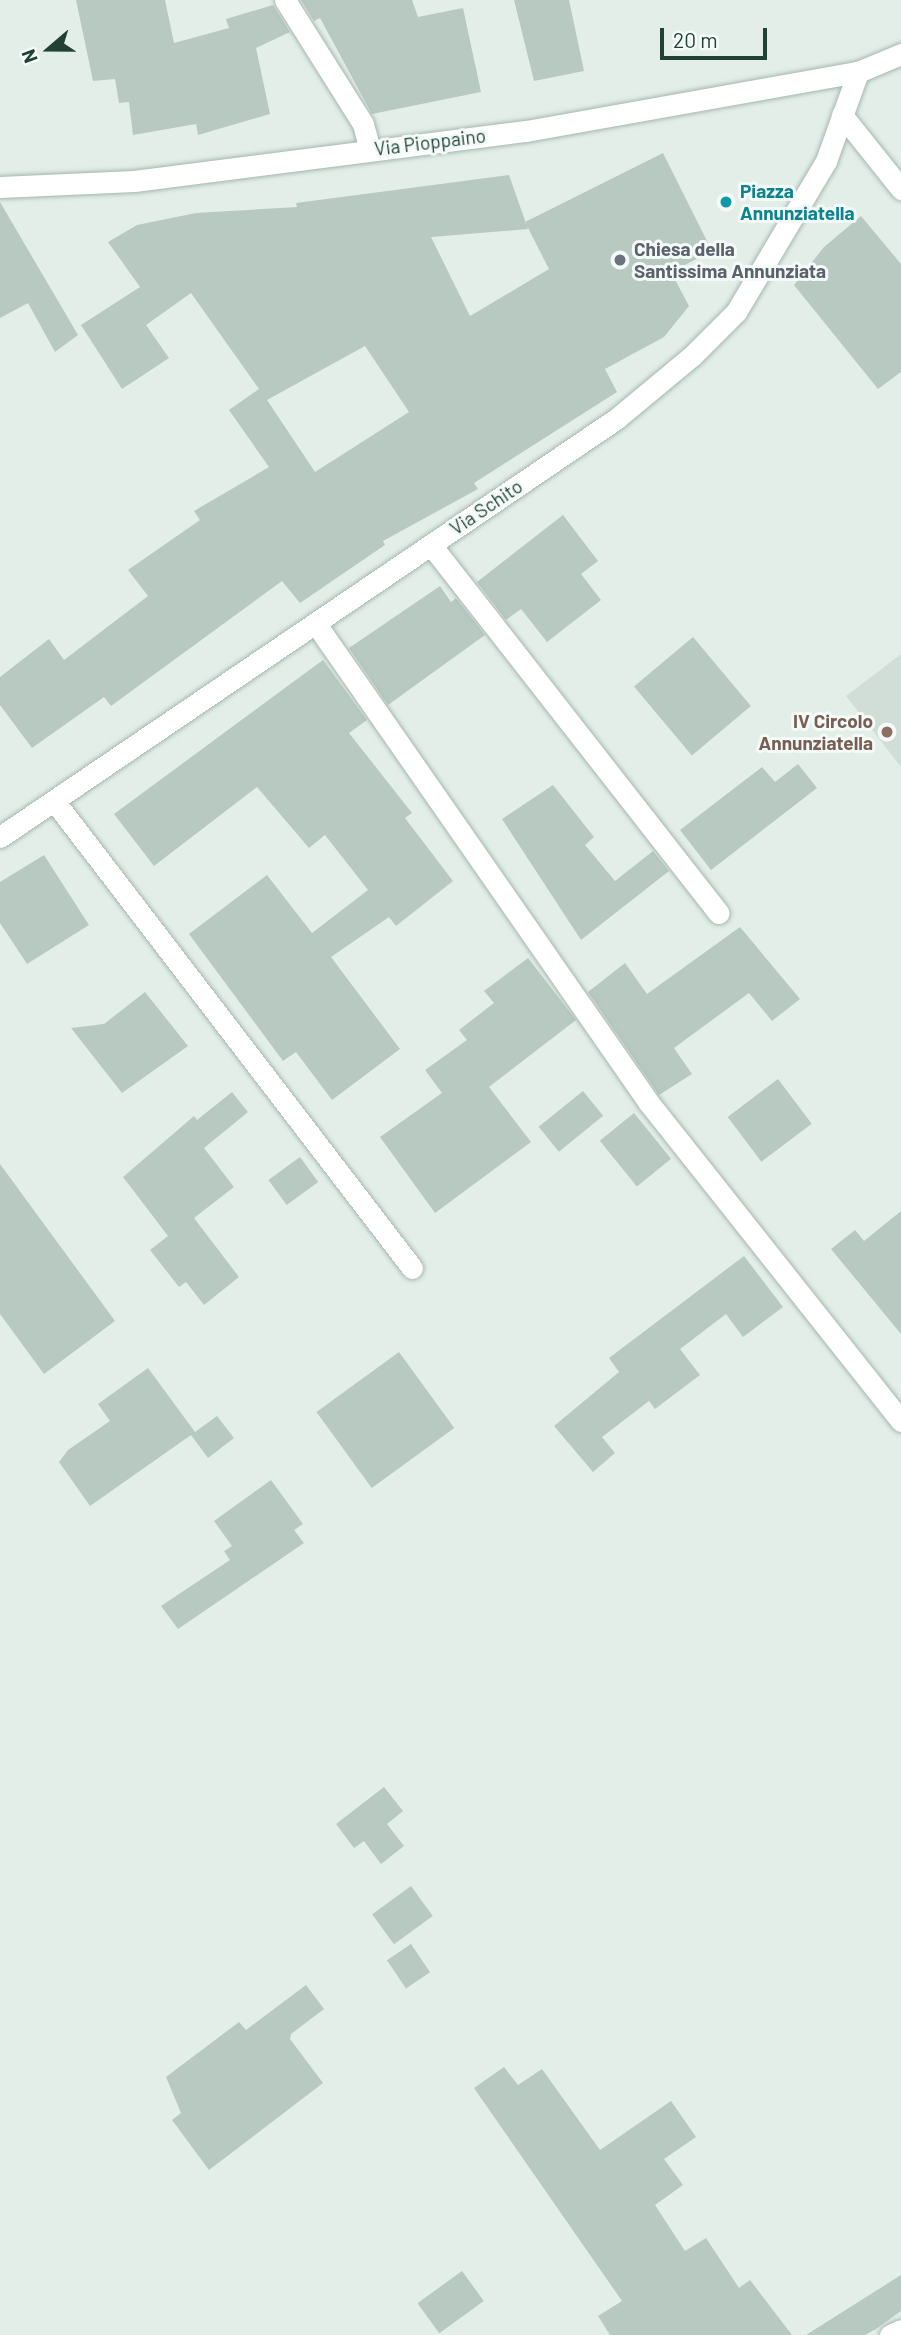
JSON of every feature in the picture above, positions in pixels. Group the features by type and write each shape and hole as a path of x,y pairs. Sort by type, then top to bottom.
{"street":[{"path":"285,0 363,124 370,150"},
{"name":"Via Pioppaino","path":"0,187 134,181 526,131 858,72 901,54"},
{"name":"Via Schito","path":"0,837 616,419 736,312 826,161 858,72"},
{"path":"842,115 901,189"},
{"path":"431,545 718,913"},
{"path":"316,624 649,1103 901,1421"},
{"path":"55,802 412,1268"},
{"path":"890,2335 901,2330"}],"shaded area":[{"name":"IV Circolo Annunziatella","path":"901,654 901,767 846,696"}],"building":[{"path":"76,0 165,0 174,43 229,28 226,19 273,5 290,32 256,48 270,114 198,135 196,124 133,135 129,102 119,103 115,79 93,81"},
{"path":"301,0 412,0 418,17 463,8 481,92 372,114 320,18 314,21"},
{"path":"514,0 569,0 584,71 534,81"},
{"path":"663,153 712,251 671,272 689,306 664,337 605,369 617,392 474,483 478,489 383,541 385,545 300,603 282,581 111,706 104,697 32,748 0,705 0,677 49,639 64,660 148,596 128,570 200,520 194,511 269,467 229,410 259,389 191,293 146,325 169,358 122,389 81,325 140,287 108,242 137,225 196,213 297,207 296,203 509,175 525,222","holes":["527,225 549,269 470,316 431,237 528,229","365,346 409,412 315,472 267,400"]},
{"path":"0,202 78,335 55,352 28,303 0,318"},
{"path":"861,216 901,264 901,372 878,389 794,285 824,247"},
{"path":"563,515 598,561 581,574 601,600 547,642 521,609 506,620 477,582"},
{"path":"440,586 451,602 456,598 485,635 388,705 349,648"},
{"path":"693,637 751,706 692,755 634,686"},
{"path":"323,660 367,720 349,733 412,813 405,818 453,881 396,926 389,917 331,957 400,1049 332,1100 296,1052 283,1061 189,934 267,875 312,933 368,890 325,835 309,848 257,787 154,866 114,814"},
{"path":"798,764 817,788 711,870 680,830 762,767 775,782"},
{"path":"553,785 594,837 585,845 615,881 653,851 669,871 581,940 502,819"},
{"path":"44,855 89,925 27,964 0,923 0,882"},
{"path":"740,927 800,999 772,1021 749,993 674,1048 692,1074 659,1095 588,992 625,963 647,994"},
{"path":"528,958 576,1020 489,1087 531,1142 435,1213 380,1137 442,1093 425,1070 467,1040 459,1030 494,1003 484,991"},
{"path":"145,992 188,1046 122,1093 71,1028 104,1024"},
{"path":"778,1079 812,1124 761,1162 728,1117"},
{"path":"583,1091 603,1116 559,1152 539,1127"},
{"path":"232,1092 248,1112 204,1148 234,1187 194,1218 239,1277 204,1305 186,1282 179,1287 150,1250 168,1236 123,1177 194,1116 197,1120"},
{"path":"634,1113 671,1159 637,1187 600,1141"},
{"path":"300,1157 318,1182 287,1205 268,1180"},
{"path":"0,1164 115,1321 44,1374 0,1314"},
{"path":"901,1211 901,1334 831,1249 855,1230 864,1241"},
{"path":"744,1256 783,1307 743,1337 726,1314 680,1349 700,1375 655,1409 649,1401 602,1437 615,1453 593,1472 554,1426 619,1372 609,1358"},
{"path":"399,1352 454,1428 372,1488 316,1412"},
{"path":"148,1368 195,1432 217,1416 234,1438 208,1458 191,1435 90,1506 59,1462 68,1450 110,1421 98,1404"},
{"path":"271,1480 303,1524 294,1530 304,1543 178,1629 161,1606 230,1560 224,1551 232,1546 214,1521"},
{"path":"384,1787 403,1811 387,1824 404,1846 381,1864 364,1841 354,1848 336,1824"},
{"path":"411,1886 433,1916 394,1944 372,1914"},
{"path":"411,1944 430,1972 406,1988 387,1960"},
{"path":"306,1985 324,2009 291,2034 290,2039 323,2083 209,2170 172,2120 181,2113 166,2077 239,2022 246,2030"},
{"path":"504,2067 518,2085 542,2069 600,2150 671,2101 696,2137 664,2159 683,2185 655,2205 685,2251 706,2238 739,2288 750,2280 792,2335 610,2335 598,2316 622,2301 474,2088"},
{"path":"462,2271 484,2301 439,2333 418,2303"},
{"path":"901,2275 901,2311 876,2329 865,2335 806,2335"}],"place":[{"name":"Piazza Annunziatella","path":"726,202"},
{"name":"Chiesa della Santissima Annunziata","path":"620,260"},
{"name":"IV Circolo Annunziatella","path":"887,732"}]}
